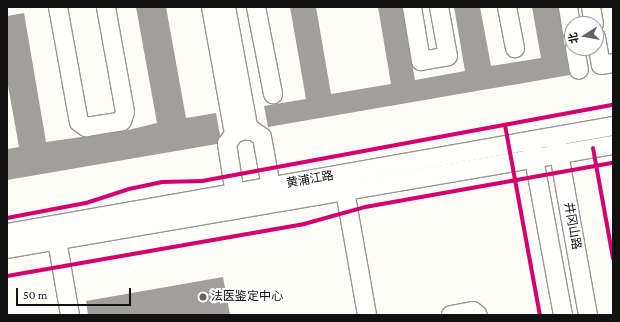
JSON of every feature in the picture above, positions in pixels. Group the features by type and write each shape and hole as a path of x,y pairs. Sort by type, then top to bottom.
{"street":[{"path":"58,7 79,122 86,126 122,121 125,112 106,7"},
{"path":"211,7 242,132"},
{"path":"226,7 242,132"},
{"path":"256,7 273,94"},
{"path":"412,7 421,61 448,56 439,7"},
{"path":"507,7 515,48"},
{"path":"576,56 579,70"},
{"path":"599,56 601,65 613,63"},
{"name":"黄浦江路","path":"7,233 56,233 343,183 531,141 613,126"},
{"path":"242,132 262,137 271,187"},
{"path":"236,194 227,147 242,132"},
{"name":"井冈山路","path":"556,136 588,315"},
{"path":"531,141 563,315"},
{"name":"黄浦江路","path":"7,249 56,233 271,187 343,183 534,159 613,145"},
{"path":"343,183 368,315"},
{"path":"56,233 70,315"},
{"path":"451,315 473,312 478,315"}],"building":[{"path":"136,7 166,7 186,118 216,113 220,135 217,144 7,180 7,149 19,147 7,80 7,16 24,13 46,142 124,131 157,123"},
{"path":"290,7 316,7 331,94 391,84 378,7 402,7 415,80 465,71 454,7 480,7 491,66 541,58 532,7 558,7 564,41 564,56 567,56 570,75 268,127 264,106 306,99"},
{"path":"223,277 230,315 88,315 86,301"}],"cycle path":[{"path":"7,218 86,203 129,189 162,182 202,181 613,105"},
{"path":"505,125 540,315"},
{"path":"593,148 613,258"},
{"path":"7,276 304,224 365,207 613,163"}],"place":[{"name":"法医鉴定中心","path":"203,297"}]}
